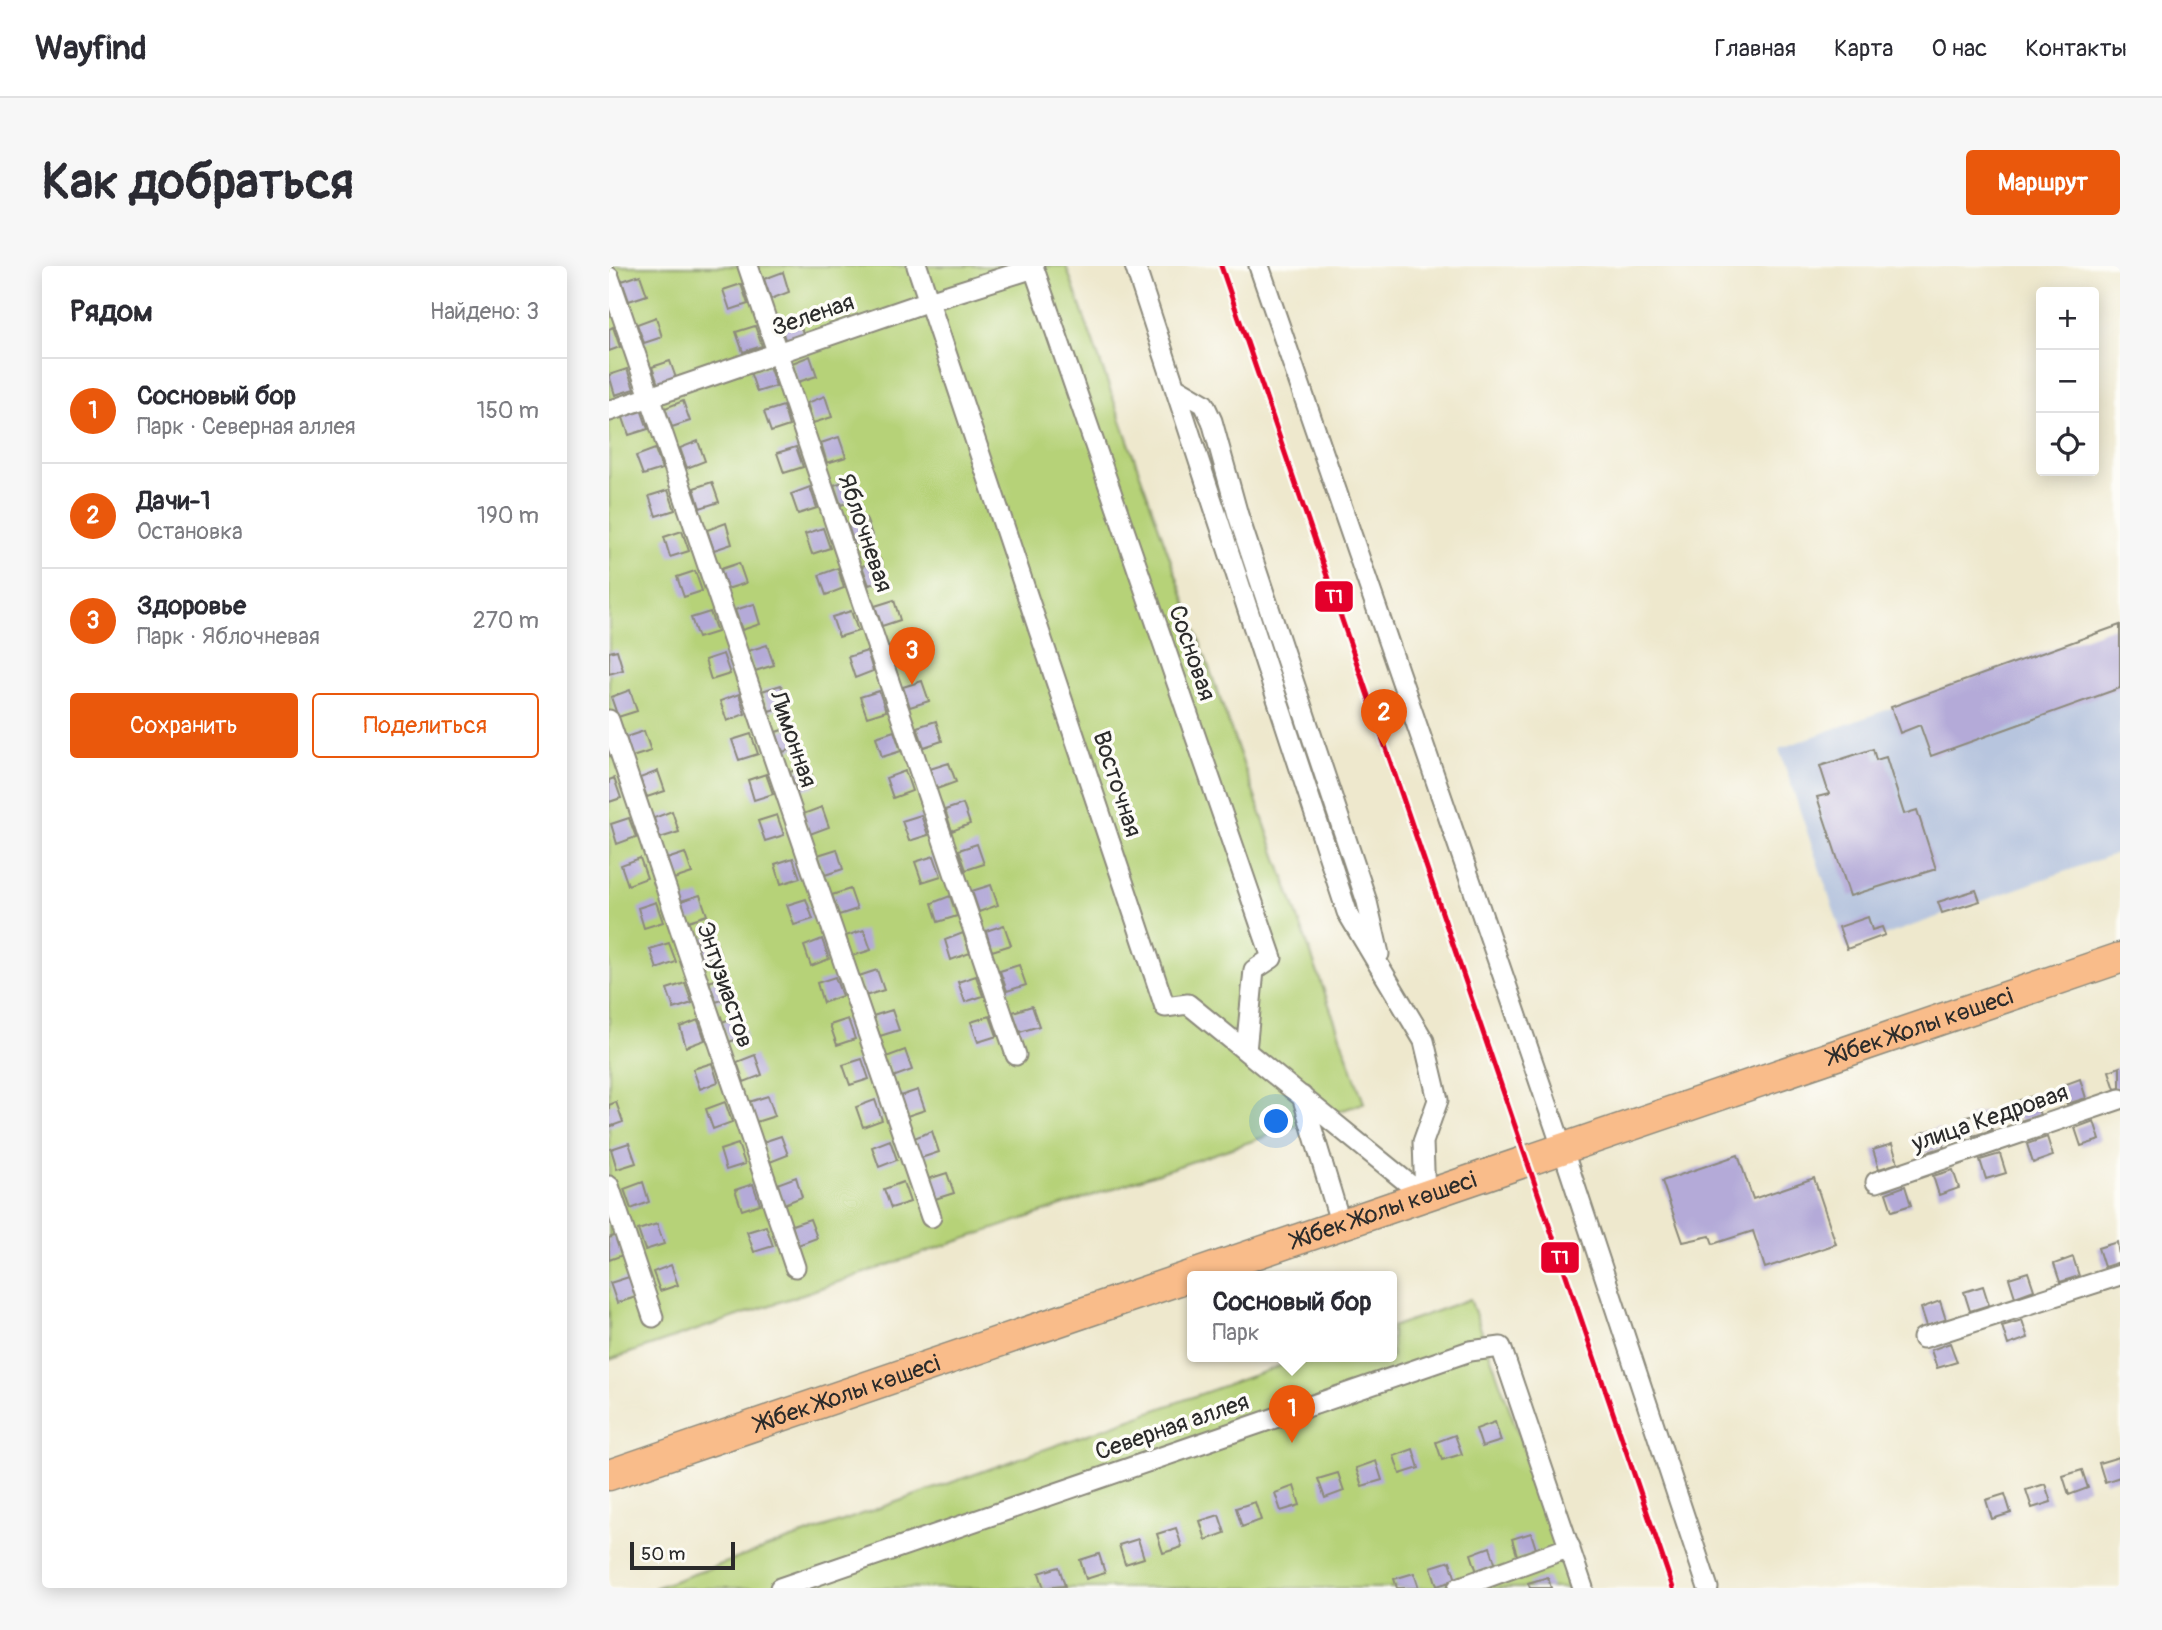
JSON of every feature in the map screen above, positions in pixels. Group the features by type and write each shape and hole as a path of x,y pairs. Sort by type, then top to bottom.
{"highway":[{"name":"Жібек Жолы көшесі","path":"1206,1271 1563,1150 1839,1052 2120,958"},
{"name":"Жібек Жолы көшесі","path":"609,1475 1187,1278"}],"street":[{"name":"Яблочневая","path":"748,266 1016,1055"},
{"name":"Восточная","path":"917,266 1165,1007 1188,1004 1425,1197"},
{"path":"1135,266 1347,912 1424,1041 1438,1100 1423,1142 1425,1197"},
{"path":"1259,266 1563,1150 1708,1588"},
{"name":"Зеленая","path":"609,411 1034,267"},
{"name":"Сосновая","path":"1034,267 1272,958 1254,970 1246,1051"},
{"name":"Лимонная","path":"609,277 931,1217"},
{"name":"Энтузиастов","path":"609,720 795,1266"},
{"path":"1302,1096 1341,1225"},
{"name":"улица Кедровая","path":"1876,1182 2120,1099"},
{"path":"609,1186 653,1317"},
{"path":"1923,1338 2120,1275"},
{"name":"Северная аллея","path":"780,1588 1470,1351 1500,1347 1583,1588"},
{"path":"1458,1588 1570,1547"}],"shaded area":[{"path":"2120,625 2120,852 1847,949 1779,749"}],"green space":[{"path":"609,266 1066,266 1364,1103 609,1360"},
{"path":"1470,1299 1574,1588 654,1588 1291,1362 1397,1362 1397,1325"}],"building":[{"path":"783,272 789,292 771,299 764,279"},
{"path":"640,275 647,295 629,301 622,281"},
{"path":"741,284 748,304 730,310 723,290"},
{"path":"797,316 804,336 786,342 779,322"},
{"path":"656,317 662,337 644,343 637,324"},
{"path":"755,326 762,346 743,352 736,332"},
{"path":"613,327 620,347 609,351 609,329"},
{"path":"810,356 817,376 798,382 792,363"},
{"path":"670,361 677,381 659,387 652,367"},
{"path":"769,366 776,386 757,392 750,372"},
{"path":"627,369 634,389 615,395 609,375"},
{"path":"825,396 832,417 813,423 807,403"},
{"path":"683,401 690,421 672,427 665,408"},
{"path":"783,406 789,426 771,432 764,412"},
{"path":"641,409 648,429 629,435 622,415"},
{"path":"839,437 846,457 827,463 821,443"},
{"path":"698,441 705,461 687,468 680,448"},
{"path":"796,447 803,467 784,473 777,453"},
{"path":"655,449 662,469 643,475 636,456"},
{"path":"852,479 859,499 841,505 834,485"},
{"path":"712,482 719,502 700,508 694,488"},
{"path":"810,487 817,508 798,514 791,494"},
{"path":"668,490 675,510 656,516 649,496"},
{"path":"866,518 873,538 854,544 848,525"},
{"path":"726,523 732,544 714,550 707,530"},
{"path":"823,528 830,548 812,554 805,534"},
{"path":"682,531 689,551 670,557 664,537"},
{"path":"880,559 887,579 869,585 862,566"},
{"path":"739,563 746,583 727,589 721,569"},
{"path":"838,568 844,588 826,595 819,575"},
{"path":"695,571 702,591 684,597 677,577"},
{"path":"894,600 900,620 882,626 875,606"},
{"path":"754,604 760,624 742,630 735,610"},
{"path":"851,611 858,631 839,637 832,617"},
{"path":"710,612 717,632 698,638 691,618"},
{"path":"2120,625 2120,688 1931,756 1920,725 1900,733 1891,707"},
{"path":"908,640 915,660 896,666 889,646"},
{"path":"767,645 774,665 755,671 748,651"},
{"path":"617,650 623,670 609,674 609,652"},
{"path":"867,651 873,671 855,678 848,657"},
{"path":"723,654 730,674 711,680 705,660"},
{"path":"922,681 929,701 910,707 903,687"},
{"path":"781,685 788,705 769,711 762,691"},
{"path":"630,690 637,711 618,717 611,697"},
{"path":"879,691 886,711 867,717 860,697"},
{"path":"739,694 745,714 727,721 720,701"},
{"path":"936,721 942,741 924,747 917,727"},
{"path":"795,726 802,746 783,752 776,732"},
{"path":"644,731 651,751 632,757 626,737"},
{"path":"894,731 901,751 882,757 876,737"},
{"path":"751,734 758,754 739,760 732,740"},
{"path":"1873,749 1876,760 1886,757 1904,814 1917,810 1936,869 1850,896 1817,797 1829,794 1820,766"},
{"path":"949,763 956,782 937,789 930,769"},
{"path":"809,766 815,786 797,792 790,772"},
{"path":"658,771 665,791 647,797 640,778"},
{"path":"905,771 912,791 893,798 886,778"},
{"path":"766,774 773,794 754,800 748,780"},
{"path":"614,778 621,798 609,802 609,780"},
{"path":"963,804 970,824 952,831 945,810"},
{"path":"822,807 829,827 810,834 803,814"},
{"path":"672,811 679,832 660,838 654,818"},
{"path":"777,815 784,835 765,841 758,821"},
{"path":"921,815 928,835 909,841 902,821"},
{"path":"629,818 636,837 617,844 611,824"},
{"path":"977,844 984,864 966,870 959,850"},
{"path":"837,849 843,869 825,875 818,855"},
{"path":"685,853 692,873 674,879 667,859"},
{"path":"934,856 941,876 922,882 915,862"},
{"path":"640,858 647,878 628,885 621,865"},
{"path":"793,858 800,878 781,884 775,864"},
{"path":"991,885 998,905 979,912 972,891"},
{"path":"850,889 857,909 839,915 832,895"},
{"path":"1976,890 1980,901 1942,913 1938,902"},
{"path":"700,895 707,915 688,921 681,901"},
{"path":"950,896 957,916 938,922 932,903"},
{"path":"806,899 813,919 794,925 787,905"},
{"path":"656,902 663,922 644,928 638,908"},
{"path":"1868,917 1872,930 1882,927 1885,935 1847,949 1839,927"},
{"path":"1004,925 1011,945 992,951 986,931"},
{"path":"864,930 871,950 852,956 846,936"},
{"path":"963,933 970,953 951,960 945,940"},
{"path":"713,934 720,954 702,961 695,941"},
{"path":"822,939 829,959 811,966 804,946"},
{"path":"669,943 676,962 657,969 650,949"},
{"path":"1019,965 1026,985 1007,991 1000,971"},
{"path":"877,970 884,990 865,996 859,976"},
{"path":"727,976 734,996 716,1002 709,982"},
{"path":"976,976 983,996 965,1002 958,982"},
{"path":"835,977 842,996 823,1003 817,983"},
{"path":"685,983 692,1003 674,1009 667,989"},
{"path":"1032,1006 1039,1026 1020,1032 1013,1012"},
{"path":"892,1010 899,1030 880,1036 873,1016"},
{"path":"740,1015 747,1036 729,1042 722,1022"},
{"path":"990,1016 997,1036 978,1042 971,1022"},
{"path":"848,1019 855,1039 837,1045 830,1025"},
{"path":"698,1020 705,1040 686,1047 680,1027"},
{"path":"905,1050 912,1070 893,1077 886,1057"},
{"path":"755,1055 762,1075 744,1082 737,1062"},
{"path":"862,1059 869,1079 850,1085 843,1065"},
{"path":"712,1063 718,1082 700,1089 693,1069"},
{"path":"2120,1067 2120,1088 2115,1089 2109,1071"},
{"path":"2080,1079 2086,1098 2067,1104 2061,1086"},
{"path":"918,1090 925,1110 907,1116 900,1096"},
{"path":"768,1096 775,1116 756,1122 749,1102"},
{"path":"2033,1096 2040,1115 2020,1121 2014,1102"},
{"path":"875,1100 882,1120 863,1127 856,1107"},
{"path":"616,1102 623,1122 609,1127 609,1105"},
{"path":"725,1102 732,1122 713,1129 706,1109"},
{"path":"1986,1111 1992,1130 1973,1136 1967,1117"},
{"path":"2094,1121 2100,1140 2081,1146 2075,1128"},
{"path":"1938,1128 1944,1147 1925,1153 1919,1134"},
{"path":"932,1131 939,1152 921,1158 914,1138"},
{"path":"781,1136 788,1155 770,1162 763,1142"},
{"path":"2047,1137 2053,1156 2033,1163 2027,1144"},
{"path":"890,1140 897,1160 879,1167 872,1147"},
{"path":"629,1143 636,1163 617,1169 611,1149"},
{"path":"738,1144 745,1164 726,1170 720,1150"},
{"path":"1892,1144 1898,1163 1879,1169 1873,1150"},
{"path":"2000,1154 2006,1173 1986,1179 1980,1160"},
{"path":"1738,1155 1753,1199 1814,1178 1836,1244 1765,1268 1753,1231 1713,1244 1710,1236 1683,1242 1662,1181"},
{"path":"1953,1170 1959,1188 1939,1195 1933,1176"},
{"path":"947,1173 954,1193 935,1199 928,1179"},
{"path":"796,1177 802,1197 784,1204 777,1184"},
{"path":"643,1182 649,1202 631,1209 624,1189"},
{"path":"903,1182 910,1202 891,1208 884,1189"},
{"path":"753,1184 760,1204 742,1210 735,1190"},
{"path":"1905,1186 1911,1205 1892,1211 1886,1193"},
{"path":"810,1219 817,1238 798,1245 792,1225"},
{"path":"657,1224 664,1244 645,1250 638,1230"},
{"path":"766,1226 773,1246 754,1252 747,1232"},
{"path":"616,1235 623,1255 609,1260 609,1238"},
{"path":"2117,1242 2120,1262 2104,1267 2098,1248"},
{"path":"2073,1257 2079,1276 2060,1282 2054,1264"},
{"path":"671,1265 678,1285 660,1291 653,1272"},
{"path":"2028,1272 2034,1290 2015,1297 2009,1278"},
{"path":"629,1277 636,1297 617,1303 610,1283"},
{"path":"1983,1286 1989,1305 1970,1311 1964,1292"},
{"path":"1940,1301 1946,1320 1927,1326 1921,1308"},
{"path":"2022,1320 2028,1338 2008,1345 2002,1326"},
{"path":"1950,1343 1957,1362 1937,1368 1931,1350"},
{"path":"1495,1422 1501,1441 1482,1447 1476,1429"},
{"path":"1455,1435 1462,1454 1442,1460 1436,1442"},
{"path":"1413,1449 1419,1468 1400,1474 1394,1456"},
{"path":"2119,1457 2120,1477 2105,1482 2099,1463"},
{"path":"1376,1461 1382,1480 1362,1486 1356,1468"},
{"path":"2082,1470 2088,1488 2069,1495 2063,1476"},
{"path":"1338,1473 1344,1491 1325,1498 1318,1479"},
{"path":"2045,1484 2051,1502 2032,1508 2026,1490"},
{"path":"1294,1486 1300,1505 1281,1511 1275,1493"},
{"path":"2005,1494 2011,1513 1992,1519 1986,1500"},
{"path":"1255,1502 1261,1520 1242,1527 1236,1508"},
{"path":"1219,1515 1225,1533 1206,1540 1200,1521"},
{"path":"1176,1528 1182,1547 1163,1553 1157,1534"},
{"path":"1531,1533 1537,1552 1518,1558 1512,1539"},
{"path":"1138,1539 1144,1558 1125,1564 1119,1545"},
{"path":"1490,1547 1496,1566 1477,1572 1471,1554"},
{"path":"1099,1554 1105,1573 1086,1579 1080,1560"},
{"path":"1450,1561 1456,1580 1437,1586 1431,1567"},
{"path":"1059,1567 1065,1586 1044,1588 1039,1573"},
{"path":"1414,1573 1419,1588 1397,1588 1394,1579"},
{"path":"1548,1577 1551,1588 1530,1588 1528,1583"}],"transit line":[{"name":"T1","path":"1221,266 1673,1588"}],"place":[{"name":"Здоровье","path":"912,685"},
{"name":"Дачи-1","path":"1384,747"},
{"name":"Сосновый бор","path":"1292,1443"}]}
